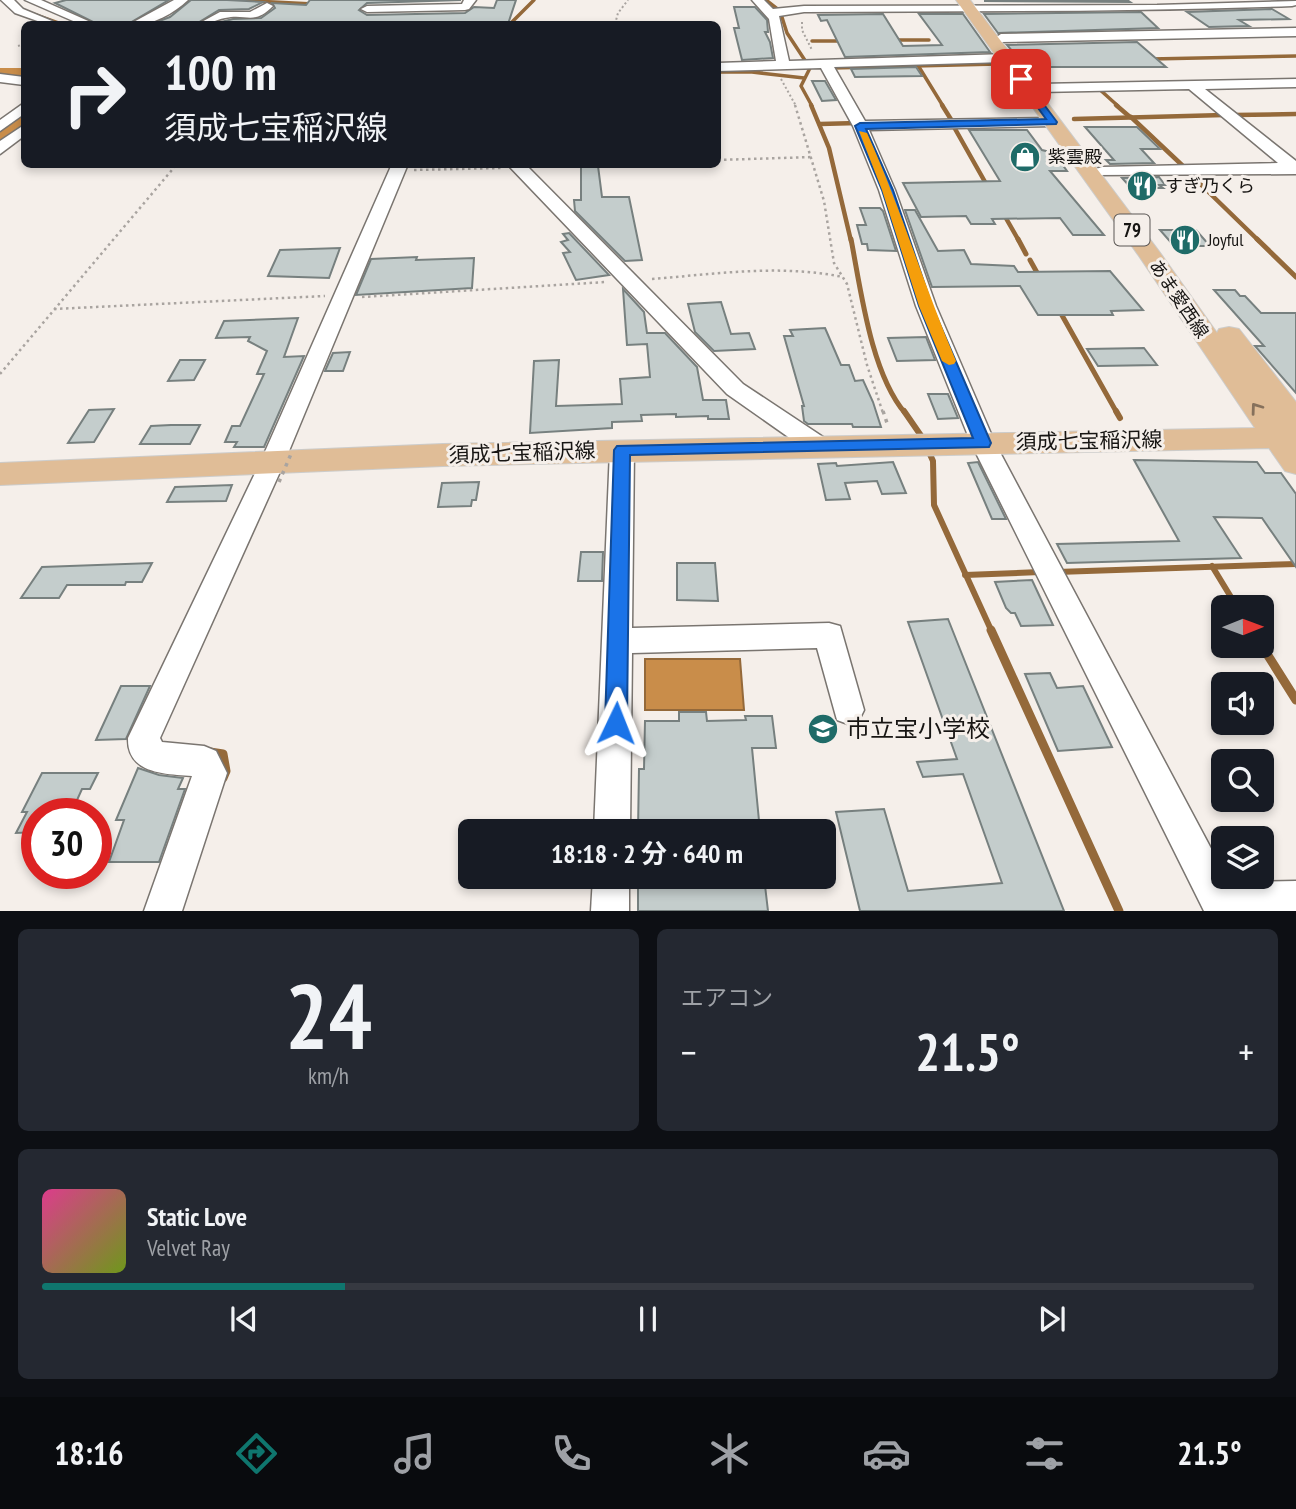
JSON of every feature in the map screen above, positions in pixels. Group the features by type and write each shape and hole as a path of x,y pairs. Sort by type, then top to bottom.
{"main road":[{"name":"あま愛西線","path":"971,4 1176,296 1290,431"},
{"name":"あま愛西線","path":"1003,48 1039,88 1102,172 1290,431 1296,463"},
{"name":"須成七宝稲沢線","path":"0,474 281,466 622,450 969,443 1290,431"}],"street":[{"path":"7,0 19,10 46,21"},
{"path":"31,0 82,21"},
{"path":"144,21 182,0"},
{"path":"366,10 465,7 470,0"},
{"path":"758,0 787,9 971,4 1146,8 1292,3"},
{"path":"208,21 224,14 252,16 267,6"},
{"path":"445,7 441,18 471,19"},
{"path":"781,71 787,9"},
{"path":"366,10 398,20"},
{"path":"153,18 174,21"},
{"path":"721,67 781,71 816,64 1003,48 1296,32"},
{"path":"816,64 858,124 887,190 969,443 1222,906 1296,900"},
{"path":"0,69 21,69"},
{"path":"0,78 21,81"},
{"path":"1039,88 1296,83"},
{"path":"1192,85 1295,168"},
{"path":"0,127 21,110"},
{"path":"858,124 1052,122"},
{"path":"0,149 21,132"},
{"path":"163,911 210,774 204,762 153,757 144,747 144,738 281,466 344,296 399,168"},
{"path":"519,168 735,389 820,447"},
{"path":"1102,172 1295,168"},
{"path":"612,819 622,450"},
{"path":"619,641 829,635 848,710"},
{"path":"610,911 611,889"}],"path":[{"path":"616,21 618,13 628,0"},
{"path":"787,9 802,30 816,64"},
{"path":"781,71 800,113 813,157 824,201 834,263 845,278 867,365 901,444"},
{"path":"721,160 813,157"},
{"path":"0,374 174,168"},
{"path":"54,309 629,281 785,270 816,270 845,278"}],"shaded area":[{"path":"645,659 740,659 744,710 645,710"}],"building":[{"path":"66,0 169,0 133,21 91,21 55,3"},
{"path":"191,0 263,2 249,9 219,10 201,21 159,21 170,17"},
{"path":"310,0 461,0 367,3 359,10 367,15 465,13 474,7 494,8 497,0 516,0 509,21 225,21 261,18 275,8 272,3 306,5"},
{"path":"1127,0 1130,2 984,1"},
{"path":"734,7 755,7 767,20 768,32 765,32 773,58 742,60 734,28 739,28"},
{"path":"1272,9 1289,19 1239,20 1249,26 1209,27 1187,12"},
{"path":"1141,12 1158,28 998,33 984,14"},
{"path":"883,14 903,46 942,45 919,14 963,14 990,52 845,57 827,20 821,21 818,15"},
{"path":"1137,42 1166,67 1036,67 1007,45"},
{"path":"916,67 922,76 855,77 851,69"},
{"path":"812,81 825,81 836,100 822,101"},
{"path":"1085,127 1137,127 1160,149 1141,149 1154,163 1110,164 1106,160 1114,160"},
{"path":"969,130 1027,130 1042,150 1054,153 1067,171 1050,171 1104,235 1073,235 1060,218 992,219 995,224 971,224 966,216 921,217 903,183 1000,181"},
{"path":"581,168 598,168 602,197 629,197 642,260 625,261 575,211 574,200 581,200"},
{"path":"1159,177 1165,185 1159,185 1163,188 1131,188 1122,178"},
{"path":"860,208 880,208 883,211 896,251 868,250 867,244 862,244 857,225 866,225"},
{"path":"905,210 915,210 938,251 964,250 971,264 1014,266 1018,272 1110,271 1143,310 1111,311 1113,315 1038,315 1020,286 932,287"},
{"path":"1160,230 1196,230 1210,246 1174,246"},
{"path":"569,233 609,275 576,280 563,253 570,252 561,242 568,240 563,234"},
{"path":"340,248 329,278 268,276 280,250"},
{"path":"417,257 416,260 474,258 472,288 356,295 371,259"},
{"path":"623,289 644,312 647,333 665,333 697,367 703,400 726,400 729,419 708,419 708,416 676,417 676,414 641,415 642,421 612,422 612,428 530,433 534,361 559,360 556,406 622,404 620,379 650,377 647,344 627,345"},
{"path":"1214,290 1235,290 1240,296 1245,296 1261,313 1296,313 1296,393 1255,346 1264,346"},
{"path":"721,302 731,334 749,333 755,349 714,351 695,332 688,304"},
{"path":"298,318 284,357 304,356 264,447 234,447 237,442 225,442 232,426 240,426 264,374 257,374 267,351 248,341 250,337 216,338 224,321"},
{"path":"825,328 841,365 849,365 855,381 863,380 881,427 808,424 804,421 804,406 784,336 793,336 790,330"},
{"path":"926,337 935,360 897,361 888,338"},
{"path":"1144,348 1157,365 1098,366 1087,349"},
{"path":"350,352 343,371 325,371 333,353"},
{"path":"180,360 205,360 194,380 168,381"},
{"path":"928,394 948,394 958,418 938,419"},
{"path":"114,409 94,442 68,443 89,410"},
{"path":"200,425 190,444 140,444 151,426"},
{"path":"1134,460 1257,462 1265,473 1281,473 1296,494 1296,567 1262,518 1214,517 1241,558 1067,563 1057,544 1179,541"},
{"path":"893,462 906,493 882,494 877,481 845,483 850,499 826,500 818,464 836,463 837,466"},
{"path":"978,462 1006,519 992,519 968,463"},
{"path":"479,482 476,500 472,500 471,506 438,507 442,483"},
{"path":"232,485 226,501 167,502 175,487"},
{"path":"581,552 603,552 602,581 578,581"},
{"path":"152,563 142,582 126,582 125,585 67,585 59,598 21,598 42,567"},
{"path":"677,563 715,563 718,601 677,600"},
{"path":"1032,580 1053,625 1021,626 1015,613 1006,608 995,582"},
{"path":"948,619 1064,911 860,911 836,812 884,809 908,891 1002,883 963,774 923,777 917,762 957,759 908,622"},
{"path":"1050,673 1057,688 1083,686 1112,747 1058,751 1025,674"},
{"path":"121,686 150,686 126,739 96,740"},
{"path":"679,712 706,712 707,721 772,716 776,748 752,748 759,819 638,819 639,769 644,769 645,721 679,721"},
{"path":"138,768 159,775 183,778 178,789 185,789 159,862 112,862 112,854 124,820 116,820"},
{"path":"42,773 98,773 90,789 82,789 78,798 29,798"},
{"path":"638,889 765,889 768,911 638,911"}],"waterway":[{"path":"235,0 313,4"},
{"path":"513,21 534,0"},
{"path":"766,0 780,11 787,33 810,68 801,86 812,106"},
{"path":"33,14 53,21"},
{"path":"892,40 929,40"},
{"path":"812,41 843,41"},
{"path":"1151,59 1296,56"},
{"path":"832,68 998,64"},
{"path":"919,67 943,106"},
{"path":"721,72 752,72 804,78"},
{"path":"0,74 21,74"},
{"path":"1098,88 1118,106"},
{"path":"811,105 829,148 851,241"},
{"path":"942,105 952,121"},
{"path":"1116,105 1130,117"},
{"path":"1234,115 1296,114"},
{"path":"1131,117 1224,115"},
{"path":"1074,119 1131,117"},
{"path":"1131,117 1183,166"},
{"path":"0,138 21,120"},
{"path":"820,124 858,123"},
{"path":"954,127 989,189"},
{"path":"1189,173 1259,241"},
{"path":"1003,213 1019,241"},
{"path":"851,239 876,354 893,396 905,413"},
{"path":"1018,239 1026,254"},
{"path":"1257,239 1296,277"},
{"path":"1030,260 1040,278"},
{"path":"1059,310 1117,413"},
{"path":"904,411 924,440"},
{"path":"1116,411 1120,418"},
{"path":"928,450 933,461 934,505 966,575"},
{"path":"1212,567 1296,564"},
{"path":"1057,572 1212,567"},
{"path":"1212,567 1230,595"},
{"path":"966,575 1040,572"},
{"path":"966,575 992,632"},
{"path":"991,630 1119,911"},
{"path":"1270,658 1296,700"},
{"path":"210,752 223,754 226,771 223,778"}],"slow traffic":[{"path":"863,133 887,190 926,306 949,361"}],"place":[{"name":"紫雲殿","path":"1025,157"},
{"name":"すぎ乃くら","path":"1142,186"},
{"name":"Joyful","path":"1185,240"},
{"name":"市立宝小学校","path":"823,729"}],"route":[{"path":"616,723 622,450 983,443 926,306 887,190 860,126 1052,122 1021,79"}]}
